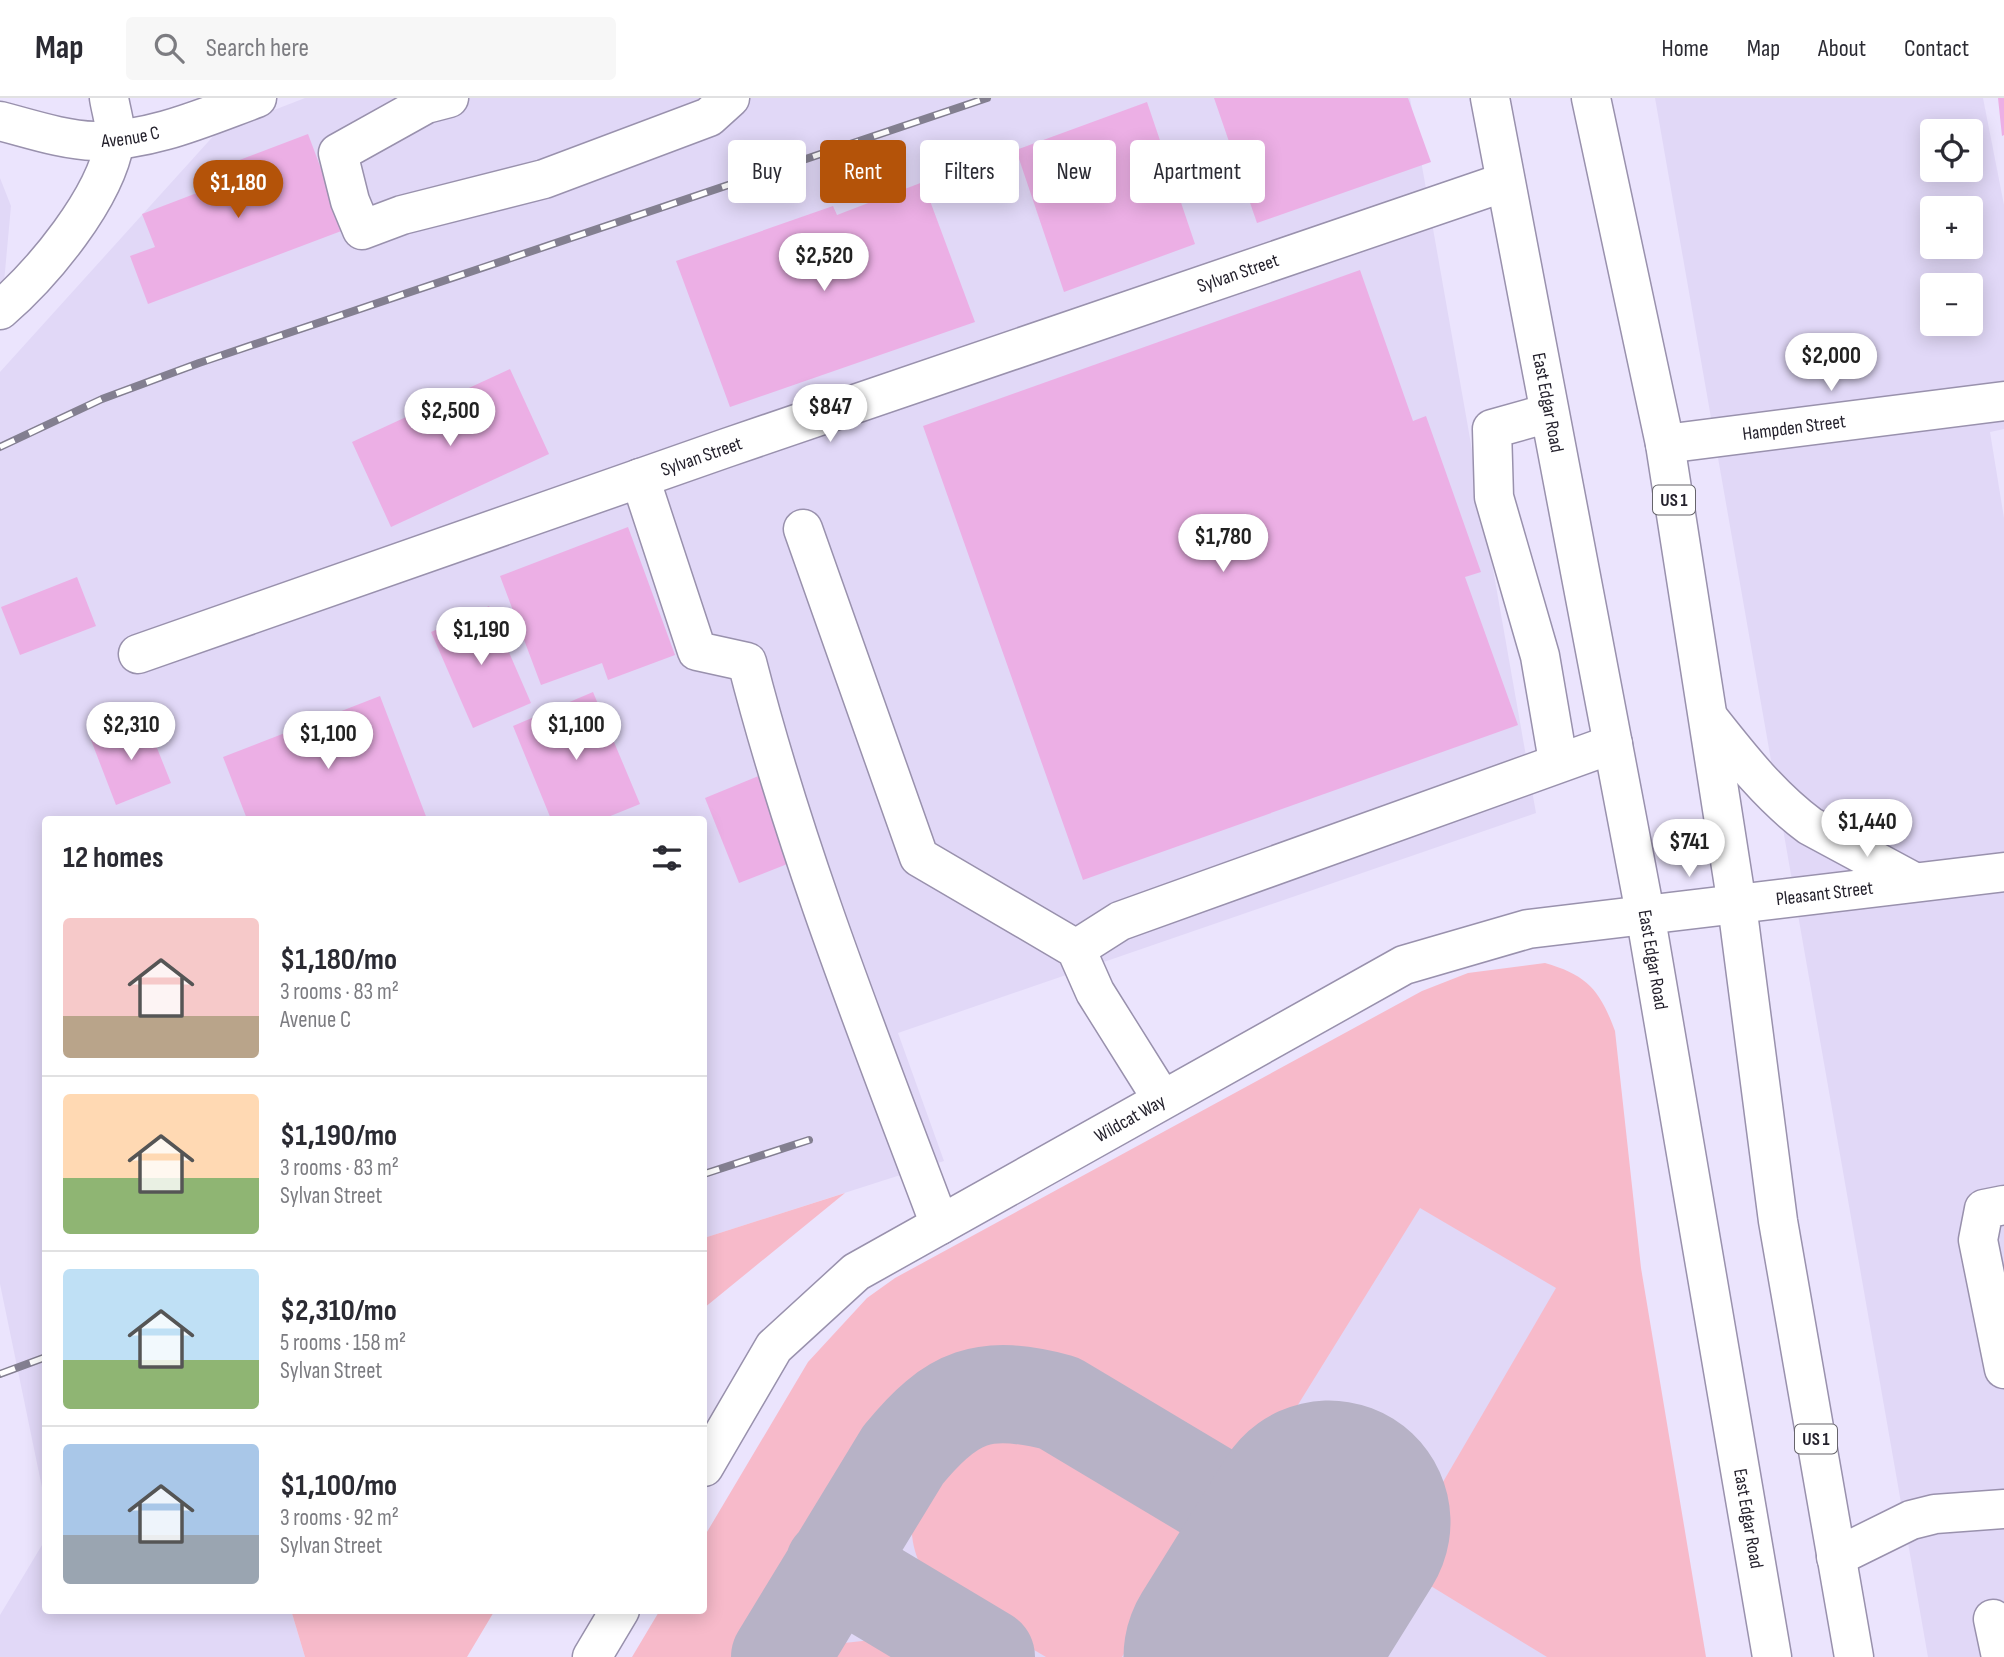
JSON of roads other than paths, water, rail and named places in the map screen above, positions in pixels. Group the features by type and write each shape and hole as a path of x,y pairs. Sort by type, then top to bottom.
{"main road":[{"path":"0,310 19,294 66,238 99,184 116,139 108,98"},
{"name":"Avenue C","path":"0,121 50,134 94,141 137,138 192,122 257,98"},
{"path":"449,98 426,104 338,153 349,201 362,230 402,215 544,179 709,117 730,98"},
{"name":"East Edgar Road","path":"1490,98 1645,913 1772,1657"},
{"name":"US 1","path":"1591,98 1665,444 1737,905 1778,1221 1854,1657"},
{"name":"Sylvan Street","path":"138,654 640,478 1505,182"},
{"name":"Hampden Street","path":"1665,444 2004,401"},
{"path":"1549,413 1492,429 1494,497 1541,656 1558,761"},
{"path":"640,478 697,651 747,662 849,987 940,1225"},
{"path":"803,529 919,857 1076,949 1095,992 1162,1099"},
{"path":"1710,720 1756,777 1796,816 1810,827 1914,883"},
{"path":"1076,949 1120,921 1558,761 1613,744"},
{"name":"Pleasant Street","path":"1645,913 1737,905 2004,872"},
{"name":"Wildcat Way","path":"707,1462 774,1347 856,1272 1404,965 1528,929 1645,913"},
{"path":"2004,1205 1984,1209 1979,1240 2004,1369"},
{"path":"1836,1556 1911,1520 1935,1514 2004,1509"},
{"path":"592,1657 618,1614"},
{"path":"1993,1619 2001,1657"}],"railway":[{"path":"0,447 102,399 199,363 987,98"},
{"path":"707,1173 809,1140"},
{"path":"0,1374 42,1358"}]}
